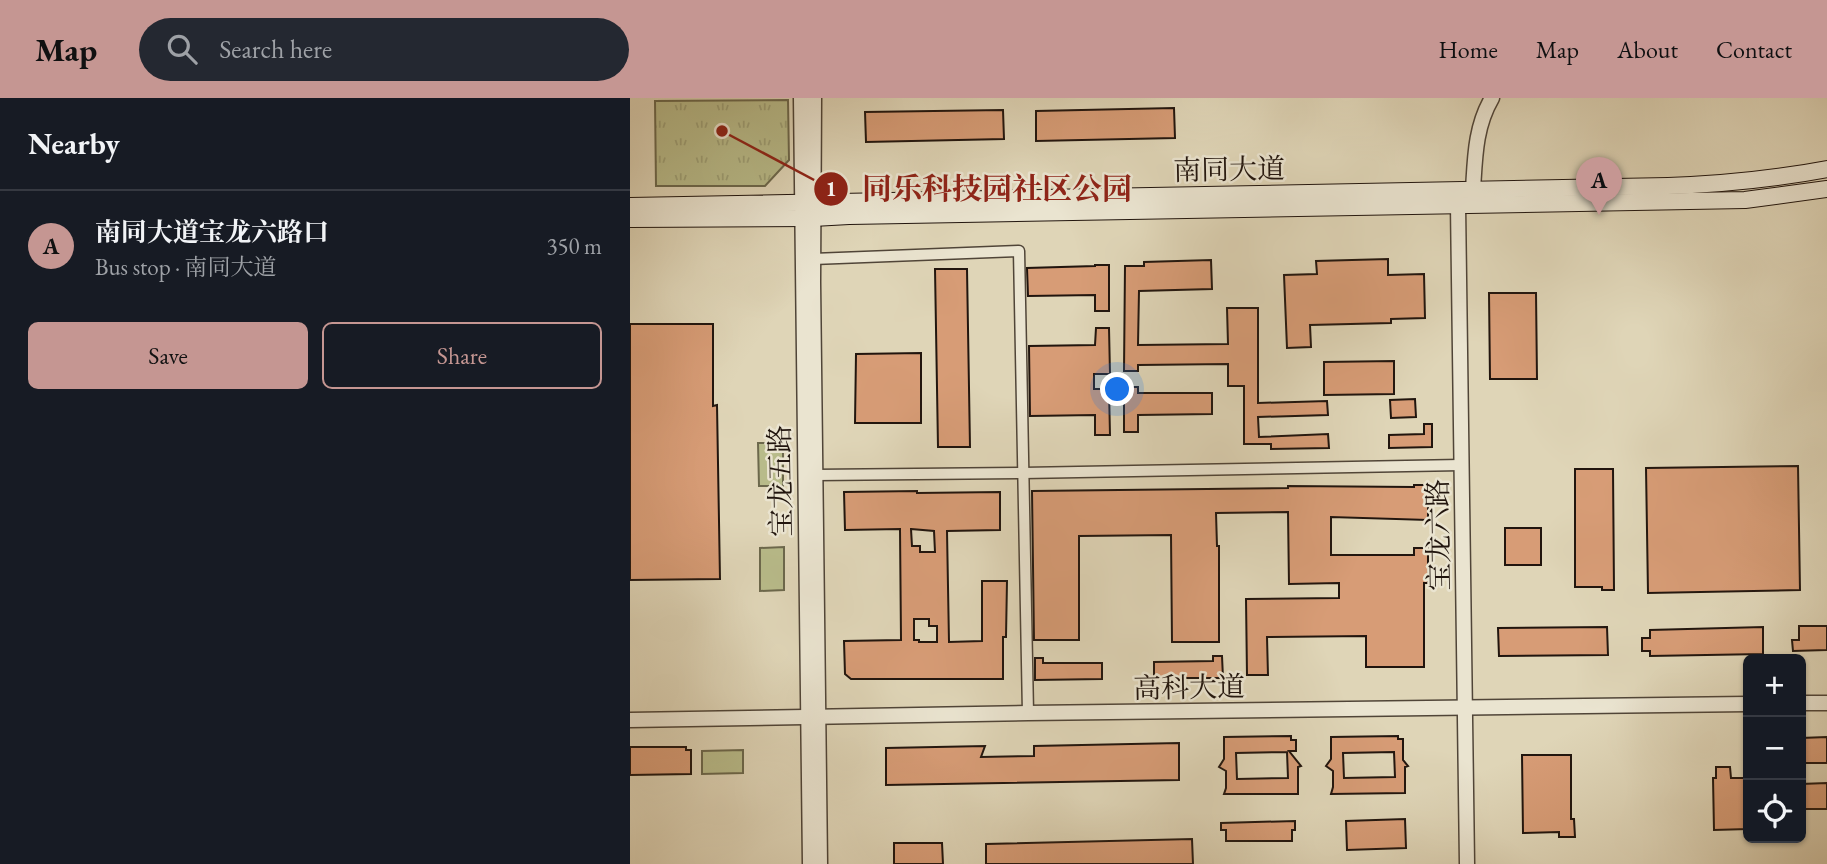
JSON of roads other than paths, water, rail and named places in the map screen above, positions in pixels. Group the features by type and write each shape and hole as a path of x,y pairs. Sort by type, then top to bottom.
{"main road":[{"name":"南同大道","path":"630,219 807,211 848,202 1668,186 1780,178 1827,169"},
{"name":"南同大道","path":"630,206 863,215 1745,200 1827,189"}],"street":[{"name":"宝龙五路","path":"801,98 807,211 813,717 820,864"},
{"name":"宝龙五路","path":"810,864 815,475 813,259 807,211 814,98"},
{"path":"1473,190 1479,129 1492,98"},
{"name":"宝龙六路","path":"1458,205 1467,864"},
{"path":"813,259 1019,251 1028,713"},
{"path":"815,475 1461,465"},
{"path":"1806,703 1827,703"},
{"name":"高科大道","path":"630,720 1743,704"}],"place":[{"name":"同乐科技园社区公园","path":"722,131"},
{"name":"南同大道宝龙六路口","path":"1599,215"}]}
